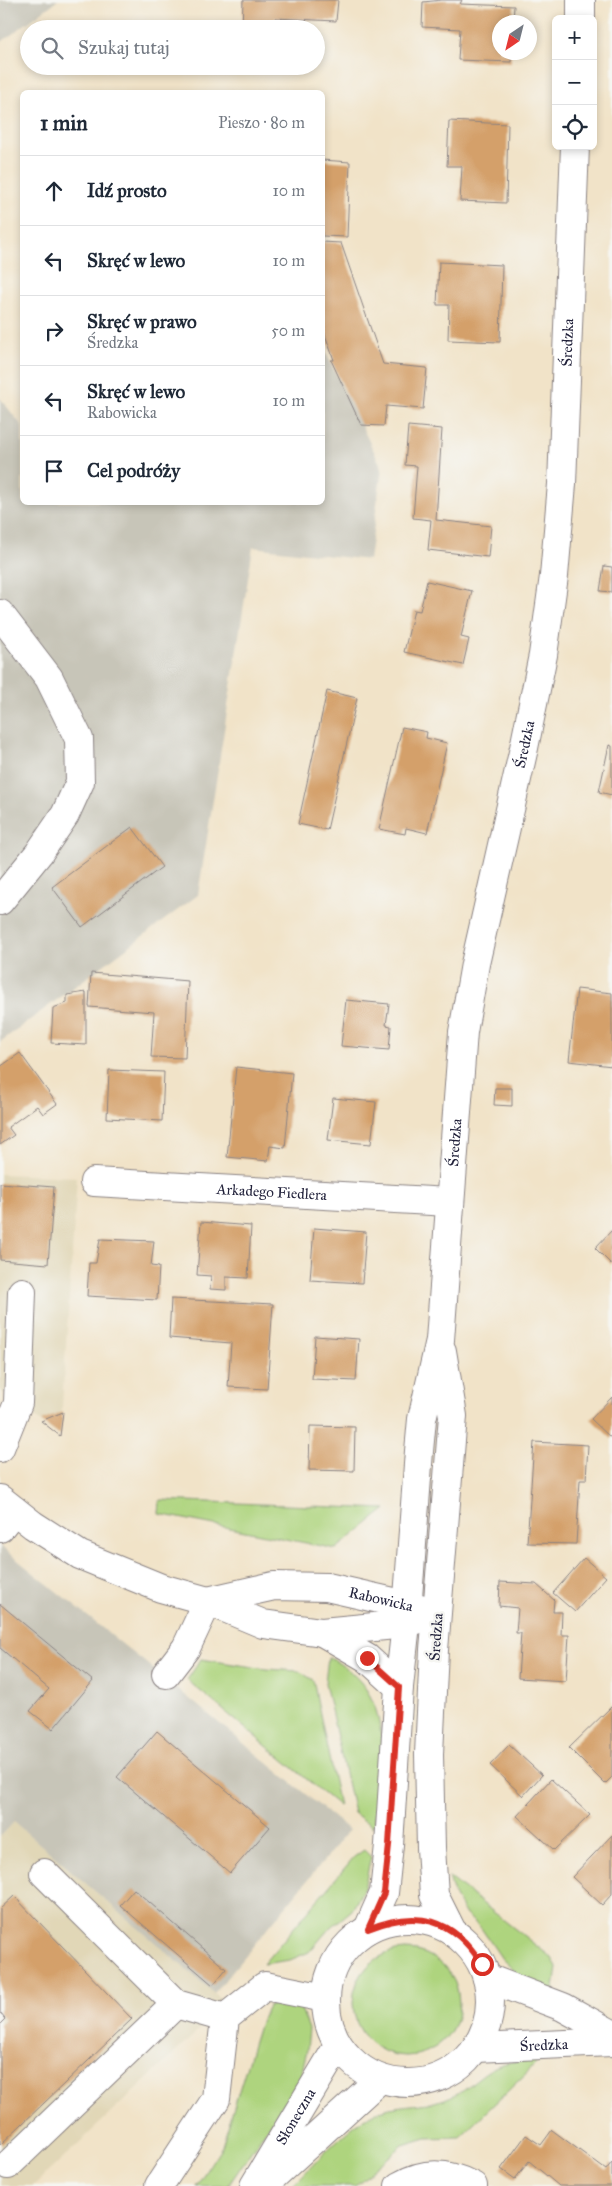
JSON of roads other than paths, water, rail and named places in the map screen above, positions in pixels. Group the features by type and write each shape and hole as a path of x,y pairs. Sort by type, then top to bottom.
{"street":[{"path":"580,15 581,0"},
{"name":"Średzka","path":"368,1929 384,1893 389,1845 399,1687 422,1419 440,1340 449,1202 464,1032 475,964 543,655 554,576 562,484 576,150"},
{"path":"0,614 50,678 79,739 80,782 65,816 40,854 0,901"},
{"name":"Arkadego Fiedlera","path":"94,1182 449,1202"},
{"path":"0,1448 18,1403 22,1292"},
{"name":"Średzka","path":"440,1340 453,1416 429,1754 434,1895 452,1931"},
{"name":"Rabowicka","path":"5,1512 33,1525 80,1556 161,1588 208,1601 263,1624 322,1632 406,1615 438,1612"},
{"name":"Rabowicka","path":"208,1601 274,1586 327,1587 406,1615"},
{"path":"166,1674 186,1648 208,1601"},
{"name":"Rabowicka","path":"322,1632 367,1658 399,1687"},
{"path":"44,1873 176,2004 225,2018"},
{"path":"406,1918 423,1919 452,1931 474,1951 487,1978 491,2004 487,2023 476,2048 461,2065 443,2076 422,2083 401,2084 380,2079 356,2066 338,2046 328,2023 325,1998 328,1980 334,1963 344,1948 358,1935 368,1929 389,1921 406,1918"},
{"path":"487,1978 563,2007 612,2034"},
{"path":"159,2186 216,2099 225,2018 265,1986 325,1998"},
{"path":"8,2165 176,2004"},
{"name":"Średzka","path":"476,2048 612,2042"},
{"name":"Słoneczna","path":"254,2186 338,2046"},
{"name":"Słoneczna","path":"262,2186 380,2079"},
{"path":"399,2186 424,2175 447,2175 473,2186"}]}
